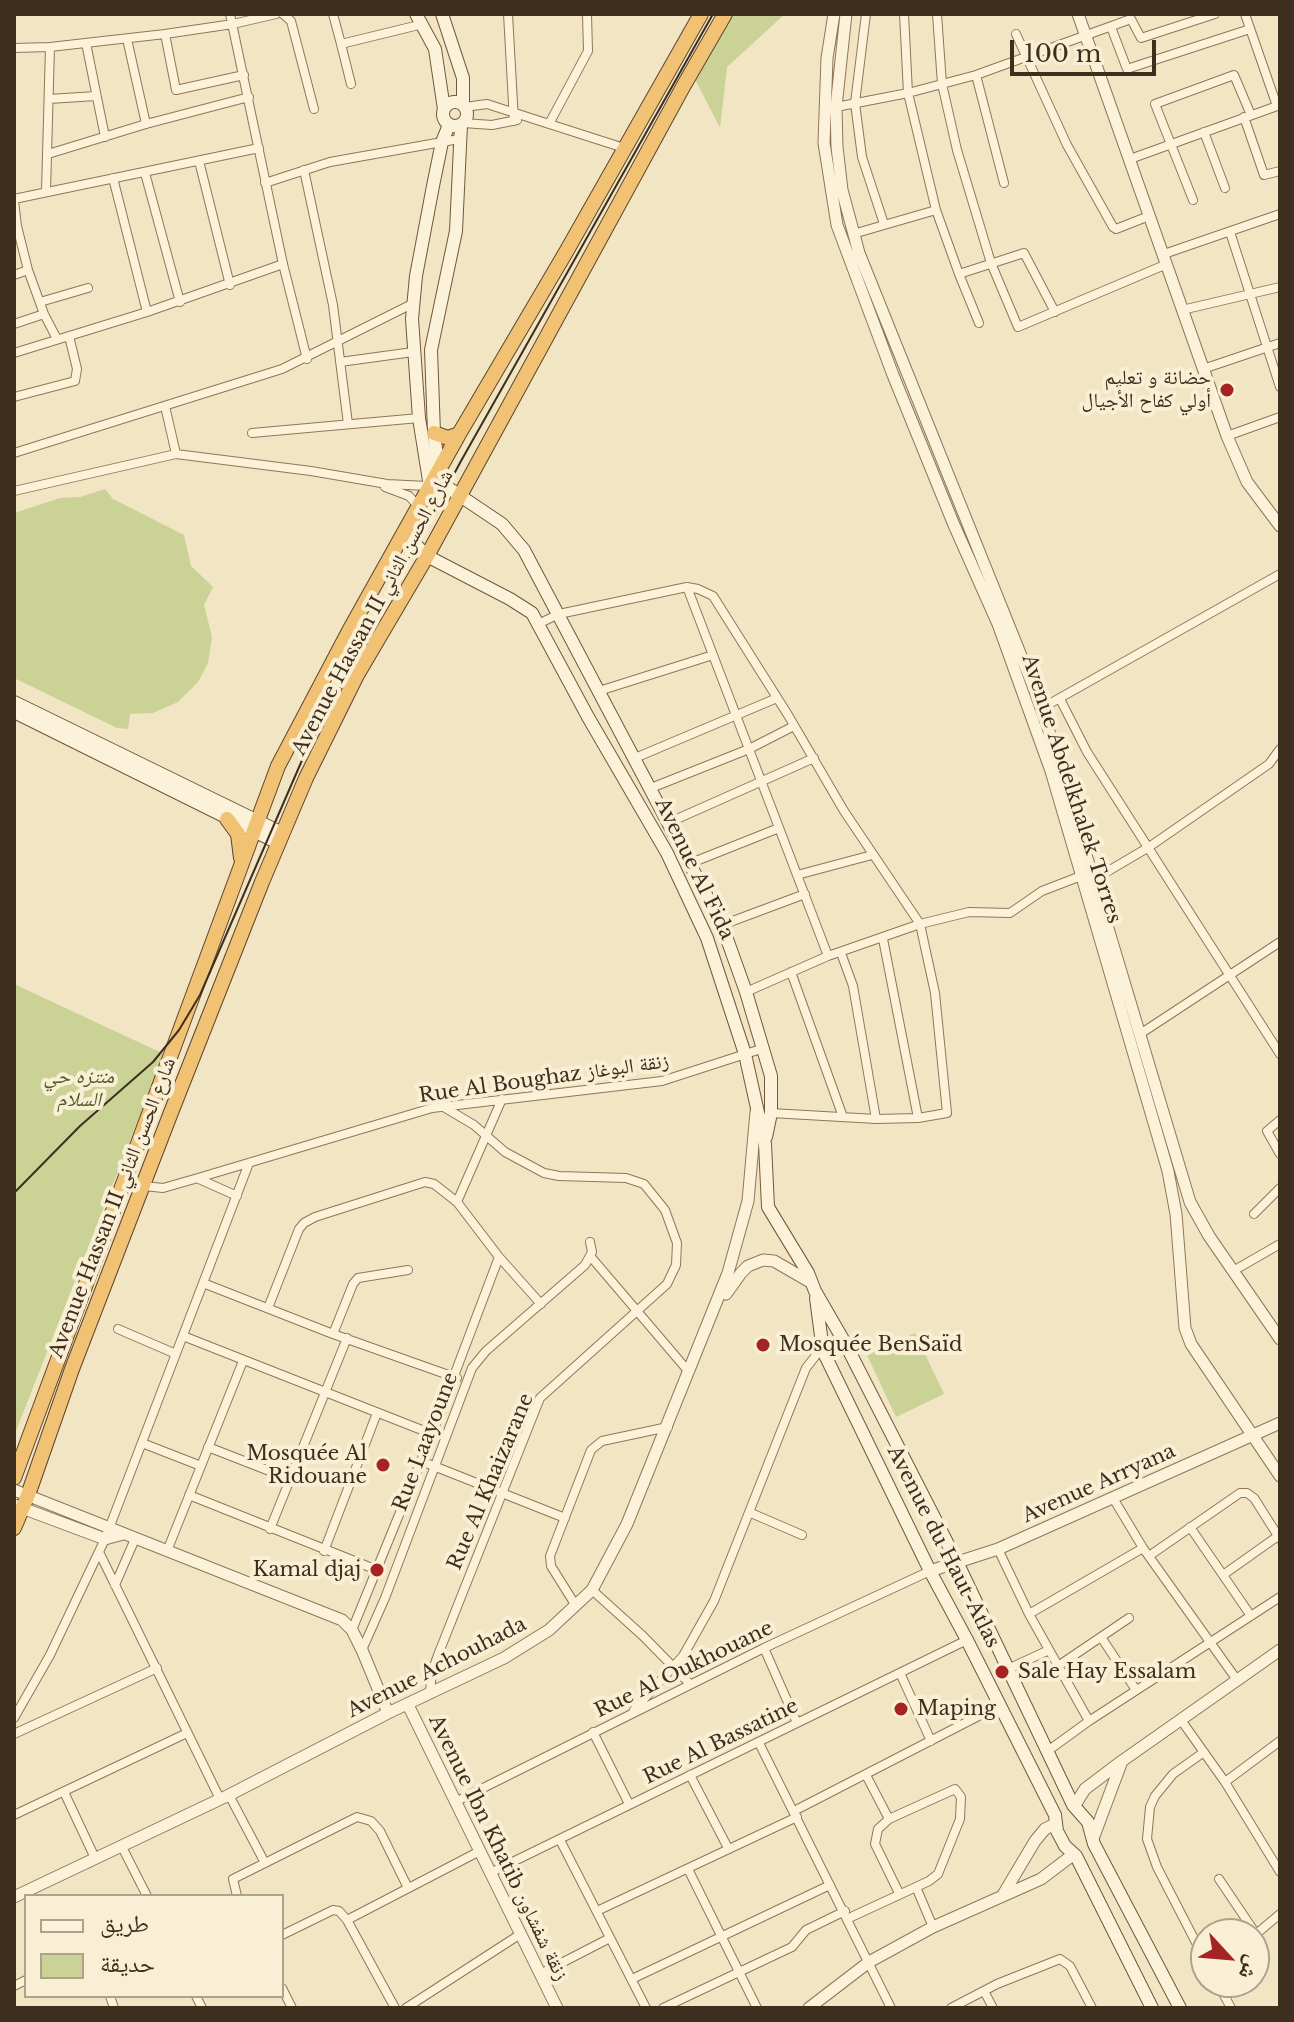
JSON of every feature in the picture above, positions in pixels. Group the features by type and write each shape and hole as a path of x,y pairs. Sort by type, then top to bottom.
{"highway":[{"name":"Avenue Hassan II شارع الحسن الثاني","path":"14,1478 179,1030 211,952 241,862 292,737 459,434 701,14"},
{"name":"Avenue Hassan II شارع الحسن الثاني","path":"14,1528 20,1500 306,778 357,675 427,556 453,491 725,14"},
{"path":"434,433 448,438 459,434"},
{"path":"227,819 241,843 241,862"}],"main road":[{"path":"430,487 413,352 414,303 442,142 467,114 463,78 442,14"},
{"path":"419,19 438,60 444,109 442,116 458,124"},
{"path":"444,109 454,101 464,106"},
{"path":"453,491 439,472 434,433 431,350 456,231 458,124"},
{"name":"Avenue Al Fida","path":"453,491 502,524 524,550 722,925 771,1076 772,1107 765,1144"},
{"name":"Avenue Al Fida","path":"404,533 427,556 532,613 685,887 721,975 757,1105"},
{"path":"14,702 280,838"},
{"path":"588,717 607,706"},
{"path":"14,712 227,819 255,827"},
{"path":"765,1144 757,1105 772,1107"},
{"name":"Avenue du Haut-Atlas","path":"765,1144 768,1207 845,1343 958,1564 1074,1805"},
{"name":"Avenue du Haut-Atlas","path":"813,1287 823,1351 1055,1819"},
{"path":"1152,2008 1075,1855 1061,1840 1055,1819 1059,1809 1074,1805 1085,1815 1094,1840 1180,2008"},
{"path":"1075,1855 1090,1852 1094,1840"}],"street":[{"path":"230,14 283,264 307,359"},
{"path":"14,48 127,39 233,24 276,14"},
{"path":"283,14 291,21 314,109"},
{"path":"333,14 351,84"},
{"path":"508,14 514,121"},
{"path":"549,124 586,58 589,44 587,14"},
{"name":"Avenue Abdelkhalek Torres","path":"834,14 827,58 824,143 837,225 893,375 1018,677 1140,1034 1190,1202 1280,1339"},
{"name":"Avenue Abdelkhalek Torres","path":"846,14 836,107 842,190 853,234 1042,708 1070,795 1087,878 1168,1171 1176,1214 1185,1328 1191,1344 1280,1476"},
{"path":"866,14 855,103 862,157 884,224"},
{"path":"904,14 908,93 936,210 979,323"},
{"path":"937,14 942,84 957,150 991,263 1019,327 1165,259 1280,214"},
{"path":"1078,14 1227,436 1247,482 1280,526"},
{"path":"836,107 976,75 1111,27 1131,16 1141,38 1215,14"},
{"path":"1130,159 1278,106 1245,14"},
{"path":"341,44 419,19"},
{"path":"1111,27 1127,69 1250,29"},
{"path":"165,34 177,91 244,75"},
{"path":"1016,34 1067,145 1113,227 1116,229 1149,216"},
{"path":"127,39 146,124"},
{"path":"86,43 105,137"},
{"path":"46,191 50,47"},
{"path":"976,75 1004,183"},
{"path":"1193,200 1154,107 1156,103 1235,75 1264,176 1280,171"},
{"path":"49,99 96,96"},
{"path":"48,154 249,97"},
{"path":"464,106 479,103 514,111 525,118 624,148"},
{"path":"458,124 492,125 525,118"},
{"path":"1204,132 1225,188"},
{"path":"265,183 330,162 459,139"},
{"path":"57,339 28,270 14,200 259,148"},
{"path":"199,161 230,285"},
{"path":"304,170 333,305 348,424"},
{"path":"145,173 180,302"},
{"path":"113,178 147,312"},
{"path":"853,234 936,210"},
{"path":"1230,232 1280,387"},
{"path":"959,274 1024,253 1055,312"},
{"path":"14,353 180,302 283,264"},
{"path":"14,275 28,270"},
{"path":"1182,310 1280,287"},
{"path":"40,302 88,288"},
{"path":"14,453 282,369 414,303"},
{"path":"14,324 44,314"},
{"path":"14,397 75,381 77,369 69,336"},
{"path":"1203,369 1280,343"},
{"path":"340,362 413,352"},
{"path":"165,406 176,454"},
{"path":"1227,436 1280,417"},
{"path":"252,433 419,418"},
{"path":"14,491 176,454 453,491"},
{"path":"373,482 409,496 419,507"},
{"path":"1042,708 1280,574"},
{"path":"687,587 700,614 828,956"},
{"path":"538,624 559,614 687,587 713,596 872,855 920,924 935,993 947,1113 918,1118 876,1119 772,1107"},
{"path":"599,691 713,655"},
{"path":"635,758 777,698"},
{"path":"1060,699 1087,752 1280,1054"},
{"path":"651,788 749,749 794,726"},
{"path":"746,992 828,956 920,924 969,912 1010,913 1042,891 1087,878 1149,847 1269,764 1280,749"},
{"path":"670,822 814,758"},
{"path":"691,863 779,828"},
{"path":"797,875 872,855"},
{"path":"722,925 805,894"},
{"path":"883,939 918,1118"},
{"path":"1140,1034 1280,942"},
{"path":"841,953 853,986 876,1119"},
{"path":"791,972 843,1117"},
{"name":"Rue Al Boughaz زنقة البوغاز","path":"144,1186 163,1188 442,1106 669,1080 764,1048"},
{"path":"457,1202 502,1099"},
{"name":"Avenue Al Fida","path":"714,1311 740,1237 748,1201 757,1105"},
{"name":"Rue Al Khaizarane","path":"430,1692 435,1663 540,1398 667,1284 676,1265 676,1233 665,1210 644,1184 626,1178 544,1173 505,1152 474,1125 442,1106"},
{"path":"1280,1120 1267,1131 1280,1154"},
{"path":"14,1718 50,1655 107,1534 249,1163"},
{"path":"198,1178 237,1196"},
{"path":"268,1308 299,1229 307,1221 420,1183 434,1184 457,1202 499,1257 541,1304"},
{"path":"1254,1214 1280,1188"},
{"path":"590,1242 591,1257 689,1372"},
{"path":"1233,1271 1280,1244"},
{"path":"352,1630 432,1434 499,1257"},
{"name":"Rue Laayoune","path":"362,1650 472,1368 486,1351 570,1281 591,1257"},
{"name":"Avenue du Haut-Atlas","path":"714,1311 741,1273 756,1262 774,1261 813,1287"},
{"path":"333,1334 358,1278 408,1270"},
{"path":"203,1283 466,1381"},
{"name":"Avenue Achouhada","path":"14,1897 224,1797 524,1646 549,1630 592,1590 627,1524 714,1311"},
{"path":"118,1329 176,1354"},
{"path":"183,1336 432,1434"},
{"path":"270,1529 347,1338"},
{"path":"631,1713 674,1667 714,1601 806,1368 817,1354 845,1343"},
{"path":"167,1551 243,1361"},
{"path":"324,1551 377,1413"},
{"name":"Avenue Arryana","path":"930,1571 998,1549 1280,1423"},
{"path":"576,1606 550,1561 591,1450 596,1444 624,1435 668,1427"},
{"path":"142,1443 201,1466"},
{"path":"208,1447 290,1479"},
{"path":"421,1461 565,1518"},
{"path":"1149,1556 1240,1493 1254,1498 1279,1537 1223,1575"},
{"path":"189,1495 377,1570"},
{"path":"1113,1498 1143,1548 1237,1680"},
{"path":"20,1500 107,1534 123,1534 342,1620 352,1630 362,1650 388,1713"},
{"path":"751,1513 802,1535"},
{"path":"1190,1527 1251,1616"},
{"path":"115,1585 135,1539"},
{"path":"1029,1614 1143,1548"},
{"path":"998,1549 1029,1614 1089,1721"},
{"path":"99,1552 187,1733 265,1863"},
{"name":"Rue Al Oukhouane","path":"455,1802 764,1648 930,1571"},
{"path":"592,1590 690,1684"},
{"path":"1049,1750 1280,1597"},
{"path":"1058,1666 1129,1618"},
{"path":"1101,1637 1136,1690"},
{"name":"Rue Al Bassatine","path":"490,1873 967,1640"},
{"path":"764,1648 797,1723"},
{"path":"1008,1669 1049,1650"},
{"path":"1074,1805 1085,1789 1122,1761 1280,1650"},
{"path":"14,1734 157,1668"},
{"path":"900,1673 931,1741"},
{"name":"Avenue Ibn Khatib زنقة شفشاون","path":"408,1705 557,2008"},
{"path":"597,1911 796,1814 1000,1705"},
{"path":"1181,1720 1225,1782 1280,1872"},
{"path":"593,1732 629,1804"},
{"path":"14,1815 187,1733"},
{"path":"1225,1782 1280,1741"},
{"path":"759,1743 891,2008"},
{"path":"1190,1931 1157,1867 1147,1839 1150,1807 1155,1796 1173,1774 1204,1752"},
{"path":"1094,1840 1122,1761"},
{"path":"690,1775 728,1848"},
{"path":"866,1775 889,1819"},
{"path":"663,2008 792,1947 806,1930 847,1915 933,1879 941,1868 960,1819 961,1797 952,1788 889,1819 878,1829 874,1840 899,1893"},
{"path":"64,1792 95,1858"},
{"path":"237,1894 233,1879 353,1818 371,1821 380,1831 408,1888"},
{"path":"1004,1893 1035,1841 1055,1819"},
{"path":"560,1840 646,2008"},
{"path":"121,1845 146,1894"},
{"path":"347,1920 478,1852"},
{"path":"809,2008 869,1962 933,1927 1041,1879 1075,1855"},
{"path":"688,1869 757,2008"},
{"path":"1219,1879 1245,1918"},
{"path":"632,1979 830,1885"},
{"path":"916,1887 933,1927"},
{"path":"284,1934 333,1910 341,1912 395,2008"},
{"path":"406,2008 519,1935"},
{"path":"540,1974 610,1938"},
{"path":"951,2008 1057,1959 1070,1966 1092,2008"},
{"path":"984,1991 993,2008"}],"green space":[{"path":"728,14 785,14 727,67 720,128 693,75"},
{"path":"105,489 113,499 184,535 191,566 213,587 204,605 212,637 208,663 198,682 178,702 153,713 130,714 128,729 117,728 14,678 14,513 60,498 80,497"},
{"name":"منتزه حي السلام","path":"14,984 164,1054 14,1436"},
{"path":"915,1333 944,1394 896,1417 867,1355"}],"tram line":[{"path":"14,1193 80,1126 153,1062 179,1030 200,995 303,758 335,696 461,461 713,14"}],"place":[{"name":"حضانة و تعليم أولي كفاح الأجيال","path":"1227,390"},
{"name":"Mosquée BenSaïd","path":"763,1345"},
{"name":"Mosquée Al Ridouane","path":"383,1465"},
{"name":"Kamal djaj","path":"377,1570"},
{"name":"Sale Hay Essalam","path":"1002,1672"},
{"name":"Maping","path":"901,1709"}]}
